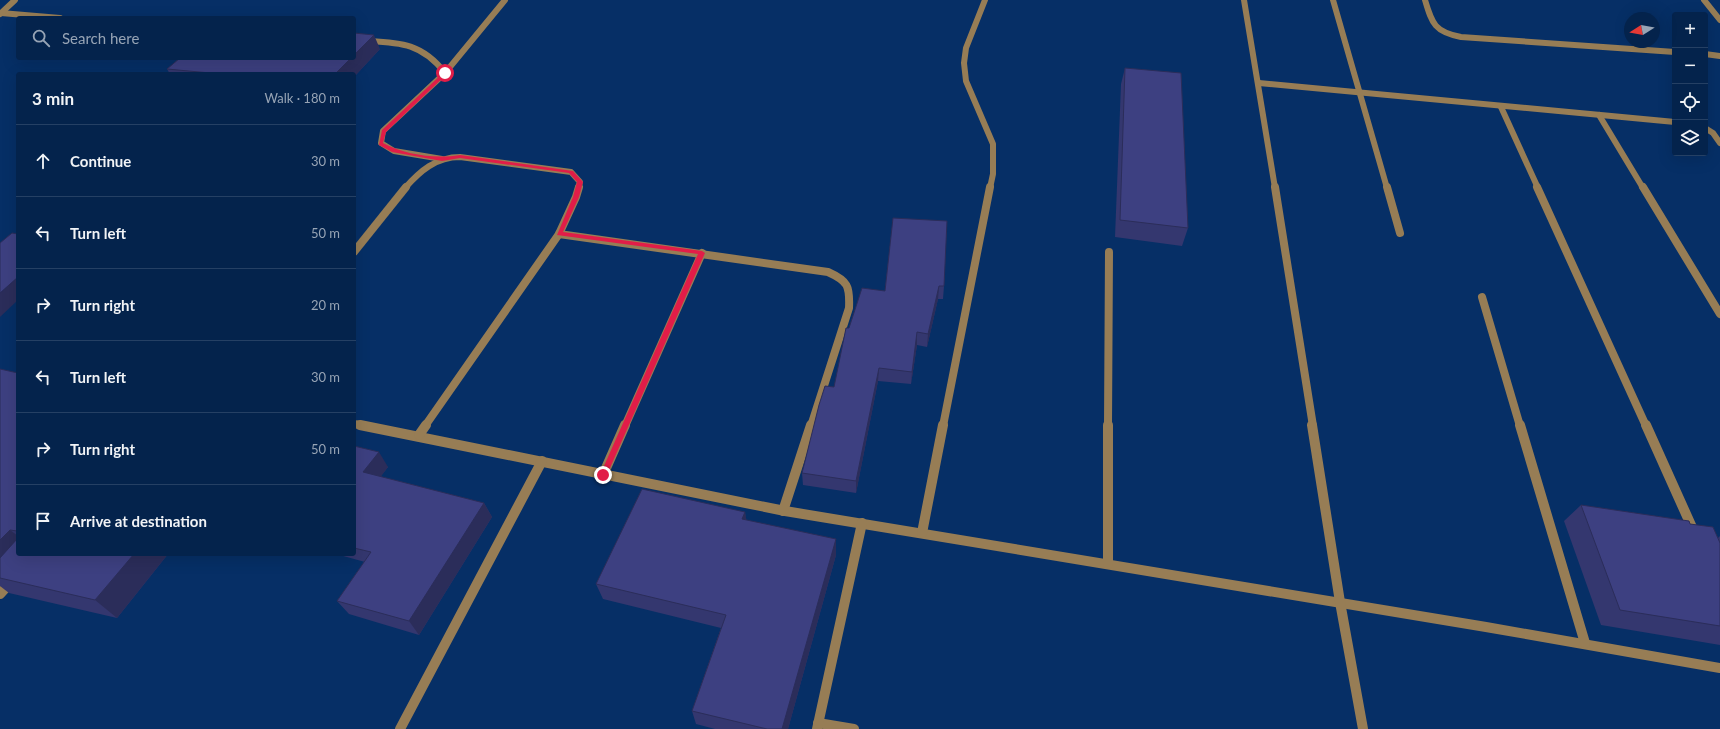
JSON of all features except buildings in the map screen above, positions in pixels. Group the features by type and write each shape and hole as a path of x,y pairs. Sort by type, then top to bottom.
{"street":[{"path":"0,13 15,0"},
{"path":"419,435 559,234 576,197 580,182 571,172 460,157 442,159 394,150 381,144 383,131 445,73 505,0"},
{"path":"922,533 993,174 993,144 966,81 964,63 966,48 986,0"},
{"path":"1244,0 1259,83 1340,602 1363,729"},
{"path":"1333,0 1400,233"},
{"path":"1425,0 1432,23 1438,30 1447,34 1672,52"},
{"path":"1704,0 1720,20"},
{"path":"0,13 36,16"},
{"path":"356,40 397,44 422,50 434,59 445,73"},
{"path":"1708,54 1720,56"},
{"path":"1259,83 1361,94 1672,122"},
{"path":"1501,106 1700,545"},
{"path":"1599,115 1720,314"},
{"path":"1708,130 1713,133 1720,143"},
{"path":"356,249 404,189 426,168 442,159"},
{"path":"559,234 828,272 843,278 850,290 849,308 783,511"},
{"path":"1108,564 1110,252"},
{"path":"603,475 702,253"},
{"path":"1482,297 1585,643"},
{"path":"356,424 419,435 603,475 783,511 1585,643 1720,668"},
{"path":"400,729 542,461"},
{"path":"854,729 818,726 862,523"},
{"path":"0,594 15,577"}],"route":[{"path":"445,73 383,131 381,144 394,150 442,159 460,157 571,172 580,182 576,197 559,234 702,253 603,475"}]}
